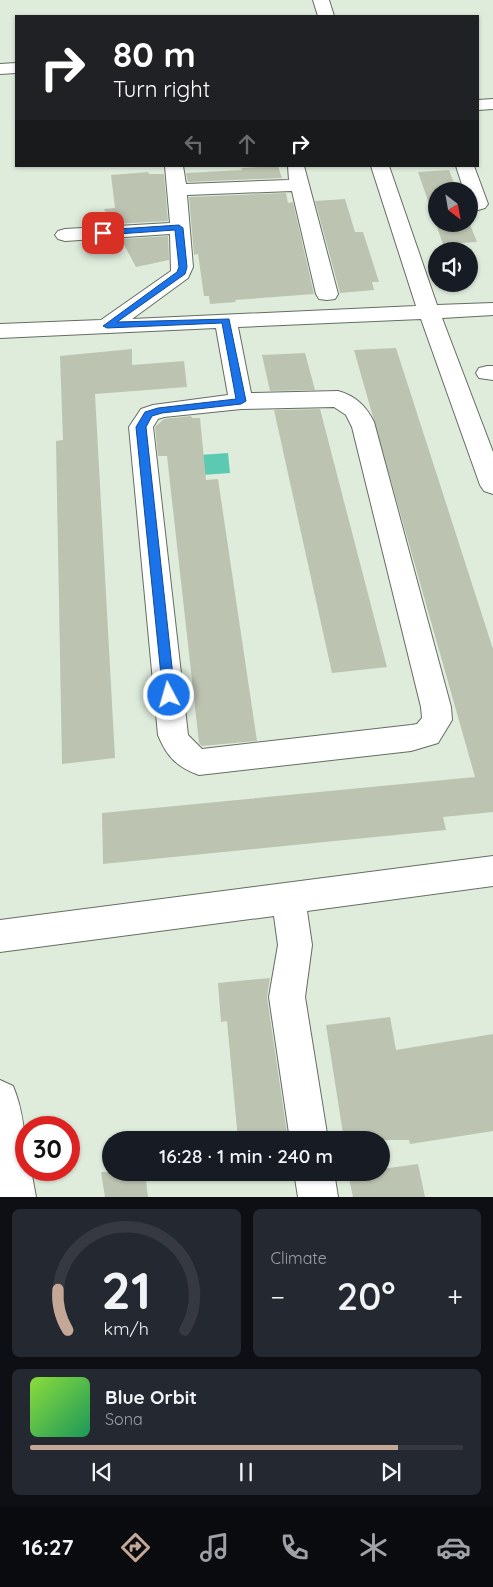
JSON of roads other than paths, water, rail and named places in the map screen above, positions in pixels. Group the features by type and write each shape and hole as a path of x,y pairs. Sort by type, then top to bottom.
{"street":[{"path":"321,0 326,15"},
{"path":"0,68 15,68"},
{"path":"479,105 493,104"},
{"path":"107,326 181,274 183,267 174,167"},
{"path":"380,167 429,312 493,485"},
{"path":"465,167 470,182"},
{"path":"177,190 298,176 327,294"},
{"path":"65,235 179,228"},
{"path":"0,332 493,309"},
{"path":"226,321 241,401"},
{"path":"338,399 352,406 358,413 369,444 436,707 437,720 427,734 411,738 199,762 188,757 178,749 173,735 141,427 149,414 161,410 241,401 338,399"},
{"path":"0,936 493,871"},
{"path":"288,898 295,945 287,997 308,1131"},
{"path":"0,1099 16,1197"},
{"path":"315,1181 318,1197"}],"water":[{"path":"228,453 230,473 188,476 186,456"}]}
